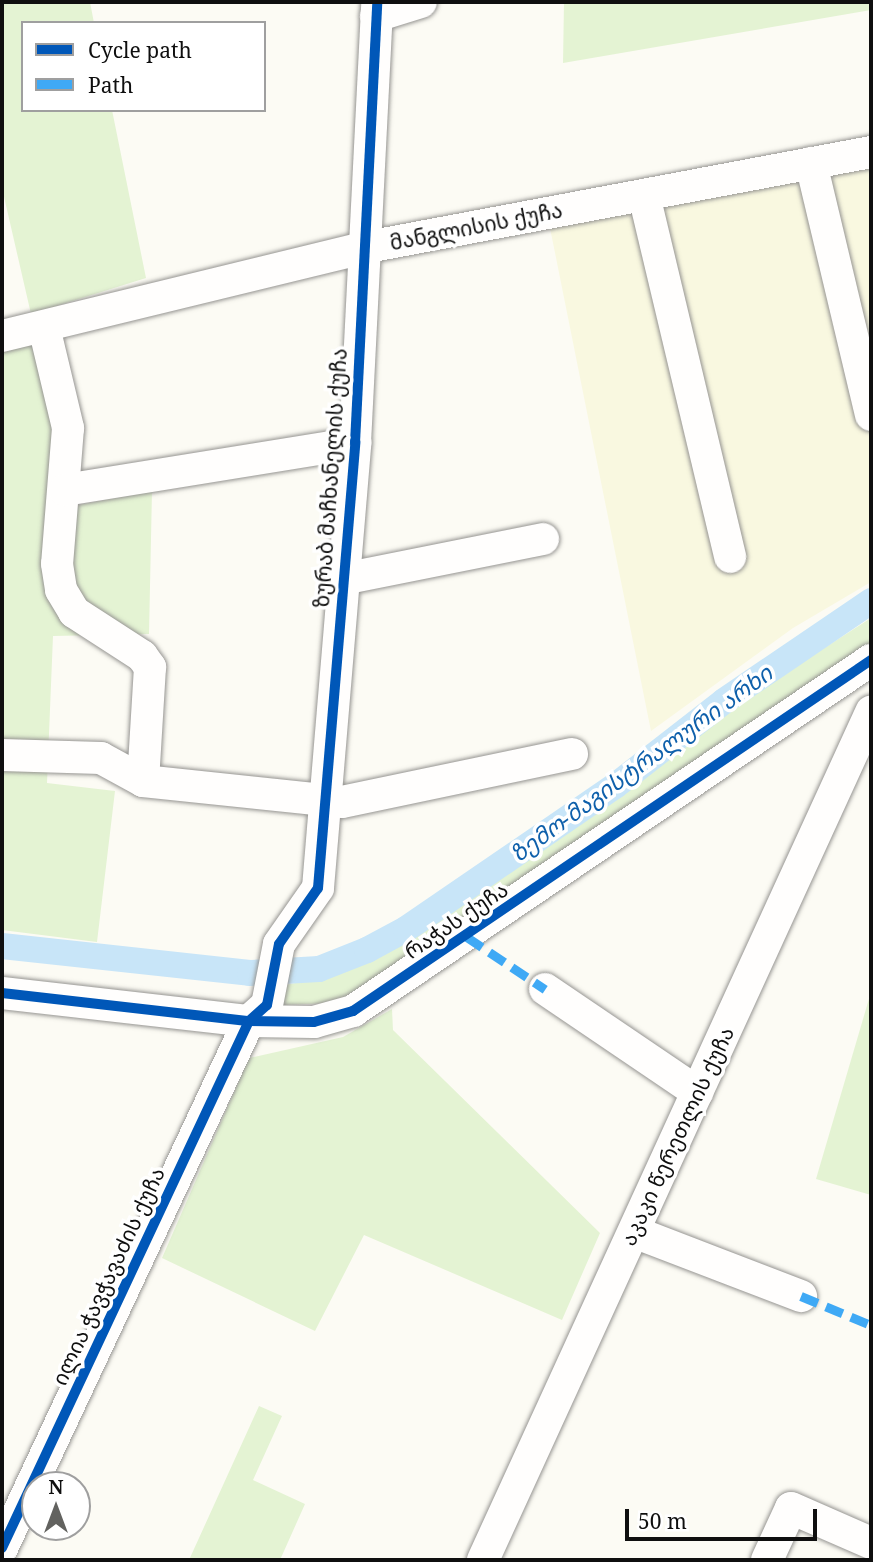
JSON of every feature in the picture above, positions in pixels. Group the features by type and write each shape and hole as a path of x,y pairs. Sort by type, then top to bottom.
{"street":[{"path":"376,9 421,2"},
{"name":"ზურაბ მაჩხანელის ქუჩა","path":"279,944 318,888 355,443 362,247 376,9"},
{"name":"მანგლისის ქუჩა","path":"2,336 362,247 871,152"},
{"path":"811,163 871,415"},
{"path":"644,194 730,558"},
{"path":"44,327 68,428 57,564 61,590 74,612 142,656 150,667 143,781"},
{"path":"65,490 355,443"},
{"path":"343,579 543,539"},
{"name":"რაჭას ქუჩა","path":"2,993 258,1013 314,1022 353,1011 871,660"},
{"name":"აკაკი წერეთლის ქუჩა","path":"483,1560 697,1092 863,752 871,712"},
{"path":"2,755 101,758 143,781 342,802 572,754"},
{"name":"ილია ჭავჭავაძის ქუჩა","path":"2,1548 258,1013 279,944"},
{"path":"545,989 697,1092"},
{"path":"634,1232 801,1296"},
{"path":"767,1560 791,1508 871,1543"}],"green space":[{"path":"2,2 90,2 94,21 21,21 21,112 112,112 146,278 31,314 2,188"},
{"path":"564,2 871,2 871,10 563,63"},
{"path":"871,162 871,582 793,628 651,731 549,223"},
{"path":"63,336 78,416 73,506 152,491 149,634 53,636 47,783 115,791 97,942 2,930 2,347"},
{"path":"871,618 871,644 478,910 335,1003 279,1005 285,985 335,975 426,926 737,704"},
{"path":"871,992 871,1195 816,1179"},
{"path":"392,1009 393,1030 600,1233 562,1320 364,1235 315,1331 162,1258 249,1058 343,1037"},
{"path":"259,1406 282,1416 253,1480 305,1504 280,1560 189,1560"}],"waterway":[{"name":"ზემო-მაგისტრალური არხი","path":"2,946 250,973 319,969 367,950 406,929 615,786 724,701 871,601"}],"marked path":[{"path":"467,937 545,989"},
{"path":"801,1296 871,1325"}],"cycle path":[{"path":"2,1548 249,1021 267,1005 279,944 318,888 355,443 377,2"},
{"path":"2,993 249,1021 314,1022 353,1011 871,660"}]}
